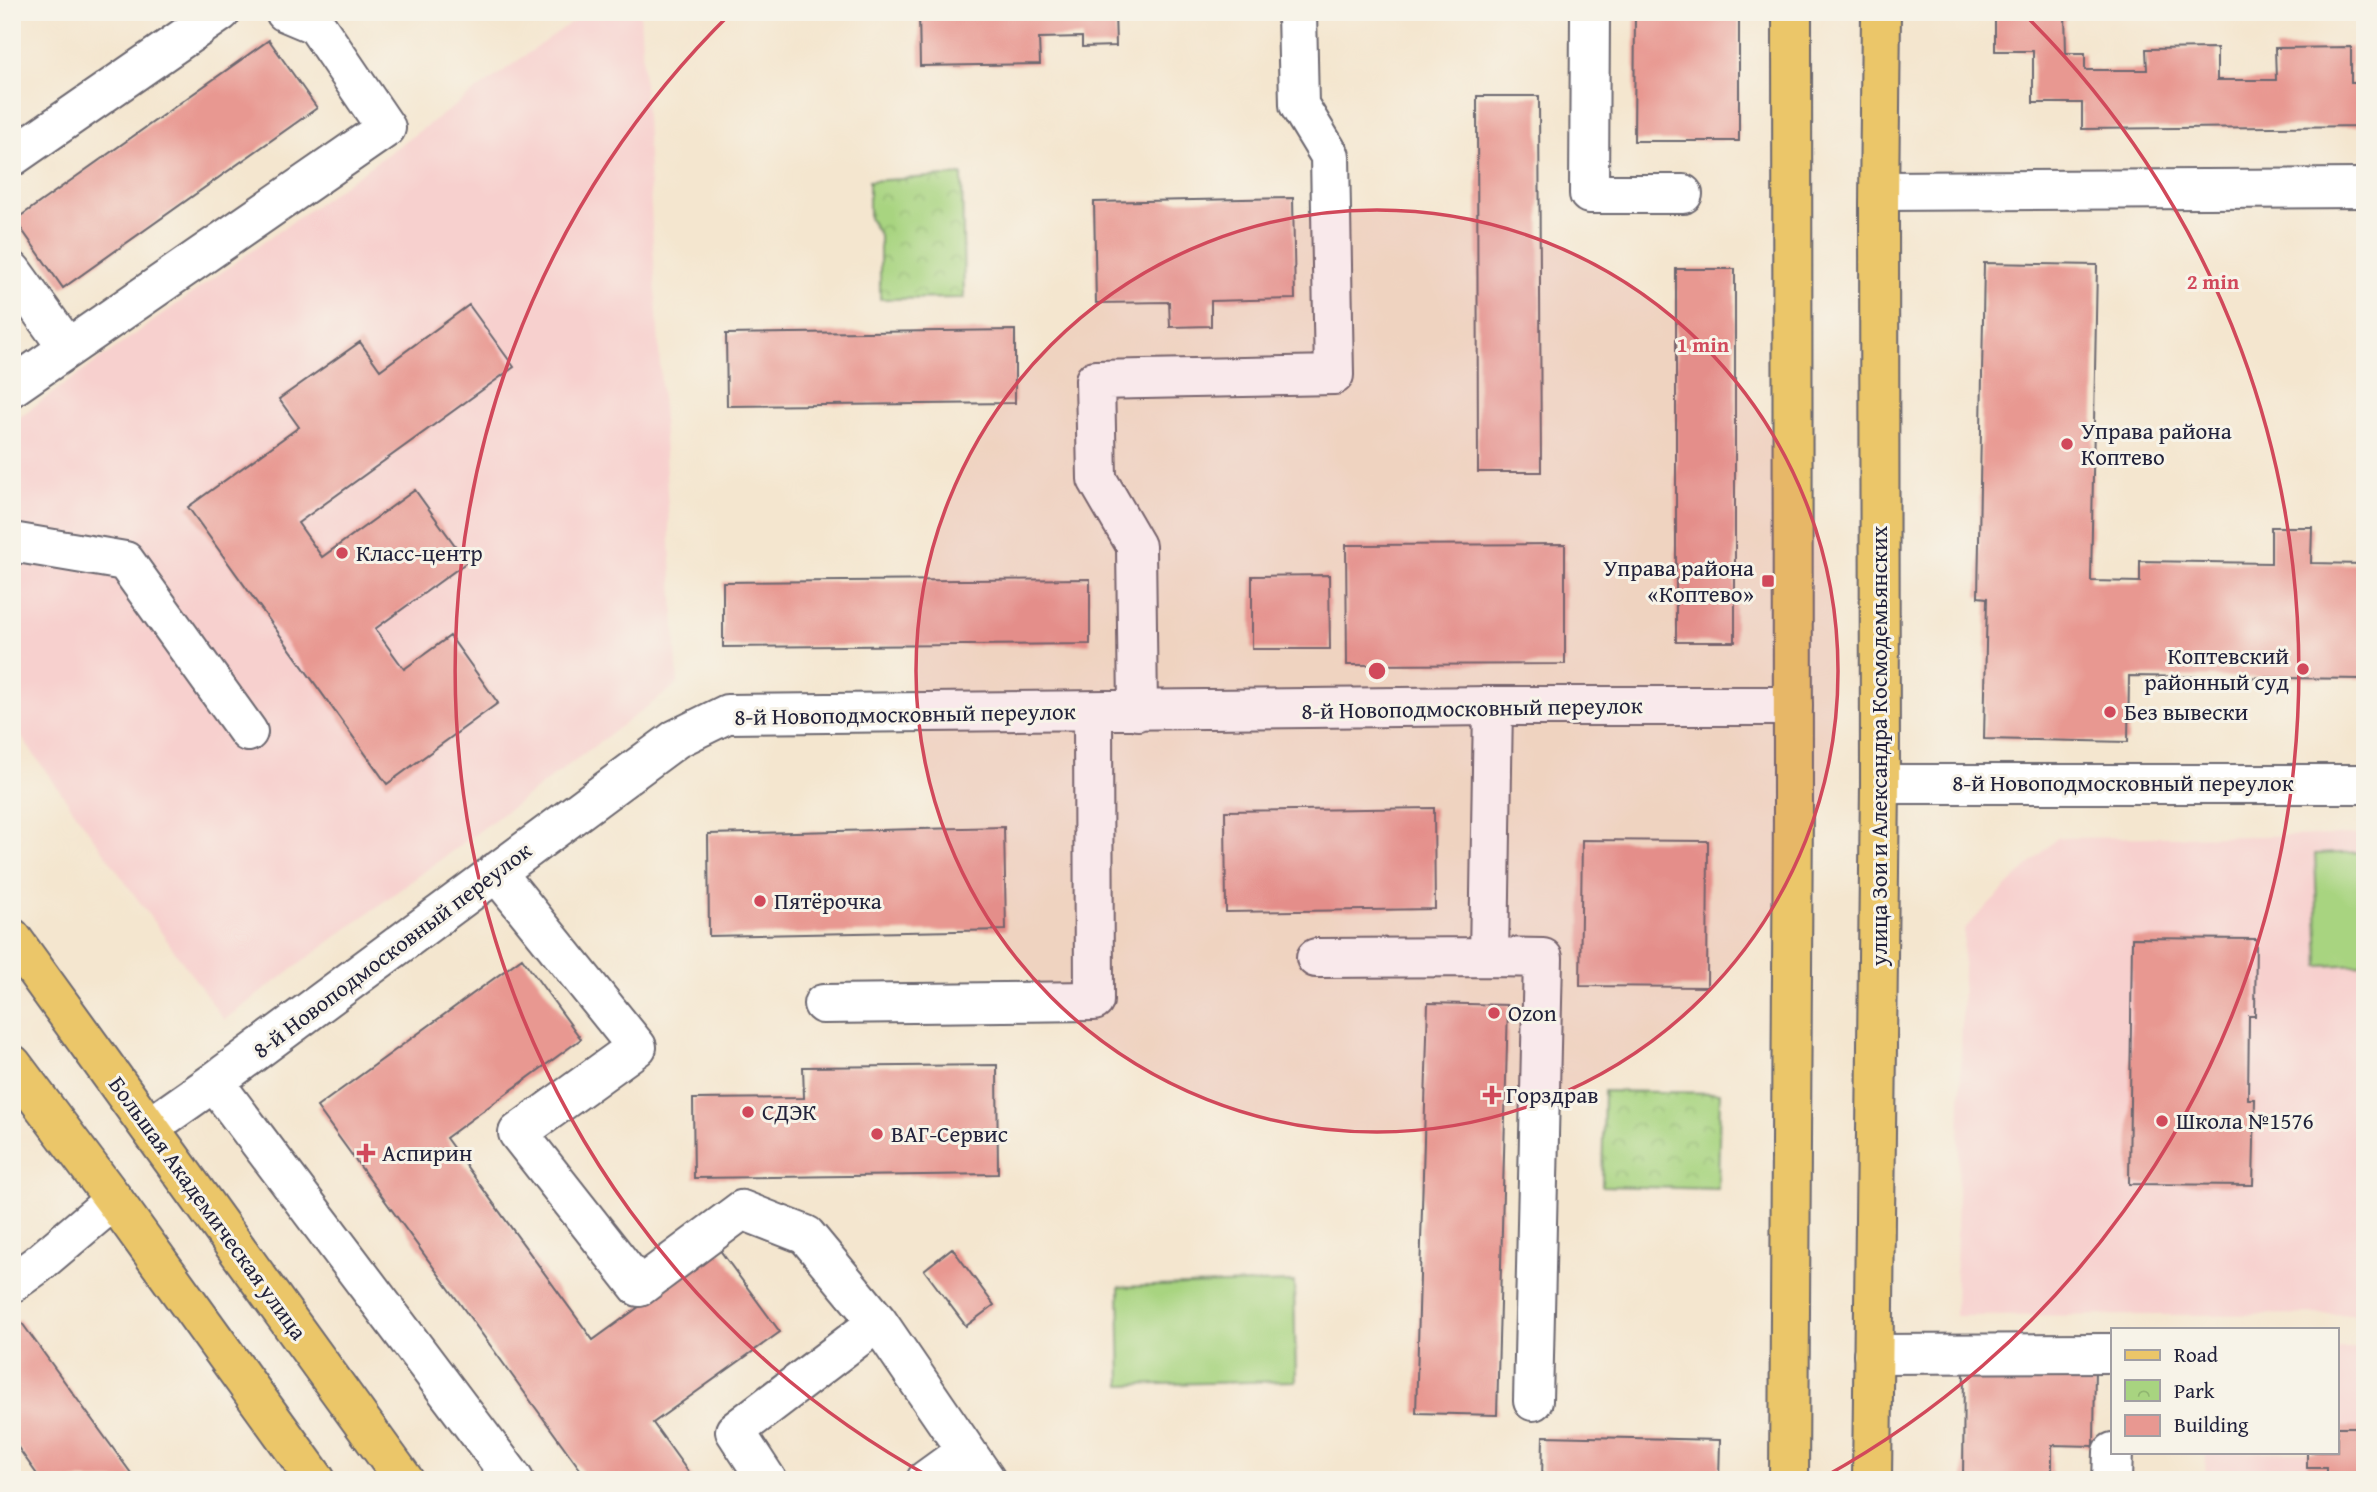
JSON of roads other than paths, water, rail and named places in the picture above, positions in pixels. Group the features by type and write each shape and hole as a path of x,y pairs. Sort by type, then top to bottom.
{"main road":[{"path":"1789,1480 1793,706 1792,12"},
{"name":"улица Зои и Александра Космодемьянских","path":"1872,1480 1880,784 1881,12"},
{"name":"Большая Академическая улица","path":"12,937 404,1480"},
{"path":"12,1064 114,1200 316,1480"}],"street":[{"path":"12,157 221,12"},
{"path":"12,387 386,128 316,25 285,12"},
{"path":"1138,711 1136,546 1097,478 1096,380 1334,374 1330,156 1299,105 1297,12"},
{"path":"1590,12 1589,194 1682,194"},
{"path":"1881,191 2365,188"},
{"path":"12,271 68,348"},
{"path":"12,542 125,561 248,733"},
{"path":"1489,957 1493,706"},
{"name":"8-й Новоподмосковный переулок","path":"150,1128 676,739 727,714 1493,706 1793,706"},
{"path":"823,1004 1094,1001 1093,712"},
{"name":"8-й Новоподмосковный переулок","path":"1880,784 2365,784"},
{"path":"496,872 637,1047 518,1133 639,1287 742,1210 806,1235 878,1322 976,1465 926,1480"},
{"path":"1316,958 1544,958 1533,1401"},
{"path":"214,1083 514,1480"},
{"path":"12,1283 114,1200"},
{"path":"767,1480 735,1432 878,1322"},
{"path":"1873,1354 2111,1353"},
{"path":"2112,1480 2113,1454"}],"place":[{"name":"Управа района Коптево","path":"2067,444"},
{"name":"Класс-центр","path":"342,553"},
{"name":"Управа района «Коптево»","path":"1768,581"},
{"name":"Коптевский районный суд","path":"2303,669"},
{"name":"Без вывески","path":"2110,712"},
{"name":"Пятёрочка","path":"760,901"},
{"name":"Ozon","path":"1494,1013"},
{"name":"Горздрав","path":"1492,1095"},
{"name":"СДЭК","path":"748,1112"},
{"name":"Школа №1576","path":"2162,1121"},
{"name":"ВАГ-Сервис","path":"877,1134"},
{"name":"Аспирин","path":"366,1153"}]}
